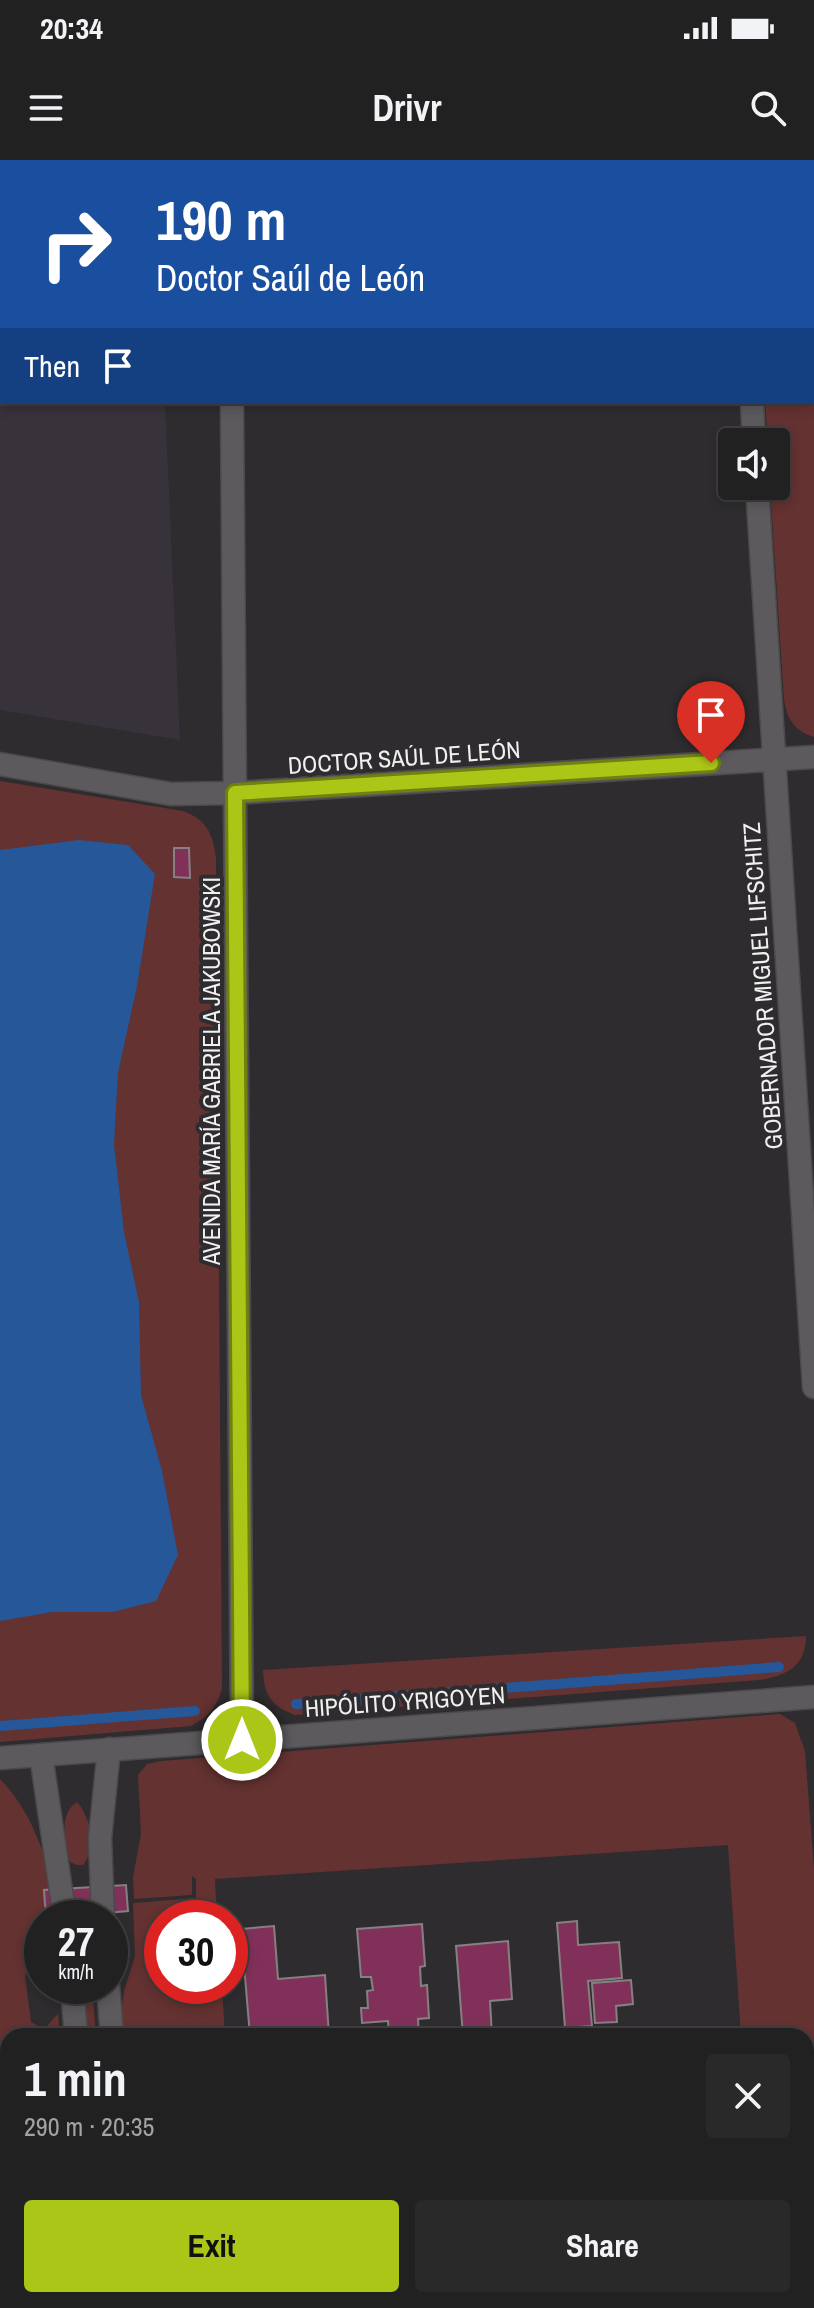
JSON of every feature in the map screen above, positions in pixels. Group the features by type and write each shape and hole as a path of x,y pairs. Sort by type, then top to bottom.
{"street":[{"name":"AVENIDA MARÍA GABRIELA JAKUBOWSKI","path":"232,404 242,1740"},
{"path":"752,404 753,428"},
{"name":"GOBERNADOR MIGUEL LIFSCHITZ","path":"758,500 814,1387"},
{"name":"DOCTOR SAÚL DE LEÓN","path":"0,764 171,794 235,793 814,757"},
{"name":"HIPÓLITO YRIGOYEN","path":"0,1758 814,1697"},
{"path":"102,1900 100,1838 109,1749"},
{"path":"41,1755 62,1900"},
{"path":"73,2004 75,2028"},
{"path":"109,2004 111,2028"}],"shaded area":[{"path":"0,404 165,404 180,740 0,710"},
{"path":"765,404 814,404 814,737 793,723 784,699 771,500 790,500 790,428 767,428"},
{"path":"0,781 183,811 203,823 215,849 222,1689 211,1711 191,1726 0,1742"},
{"path":"806,1636 803,1655 793,1668 778,1676 759,1680 295,1715 280,1708 270,1698 263,1670"},
{"path":"780,1714 795,1723 805,1751 814,1869 814,2028 740,2028 728,1845 215,1879 216,1900 171,1900 196,1898 196,1879 192,1876 192,1895 134,1899 133,1877 141,1834 138,1775 147,1764 161,1761"},
{"path":"0,1779 28,1817 56,1890 44,1891 45,1900 24,1900 24,2004 29,2004 31,2022 42,2028 0,2028"},
{"path":"77,1802 89,1824 91,1842 83,1865 70,1862 65,1838 67,1814"},
{"path":"144,1902 144,2004 223,2004 225,2028 121,2028 122,2004 128,2004 128,1978 135,1956 133,1903"},
{"path":"85,2004 93,2004 95,2028 87,2028"},
{"path":"58,2014 59,2028 45,2028"}],"water":[{"path":"79,840 128,845 155,874 137,986 118,1073 114,1144 124,1232 139,1302 141,1395 162,1471 178,1555 156,1601 113,1612 52,1612 0,1621 0,850"}],"building":[{"path":"174,848 189,848 190,878 174,877"},
{"path":"126,1885 127,1900 45,1900 44,1890"},
{"path":"577,1921 578,1945 619,1942 622,1978 588,1981 592,2026 565,2028 557,1923"},
{"path":"422,1924 425,1966 420,1967 421,1986 427,1985 429,2018 418,2019 419,2028 388,2028 388,2021 362,2023 361,2008 368,2008 367,1991 373,1990 371,1977 361,1977 357,1929"},
{"path":"274,1926 278,1979 325,1975 328,2028 249,2028 248,1928"},
{"path":"508,1941 512,1999 490,2001 492,2028 462,2028 456,1946"},
{"path":"631,1980 633,2004 616,2006 617,2022 595,2023 592,1983"}],"waterway":[{"path":"296,1704 779,1667"},
{"path":"0,1726 195,1711"}],"route":[{"path":"242,1740 235,793 711,763"}]}
